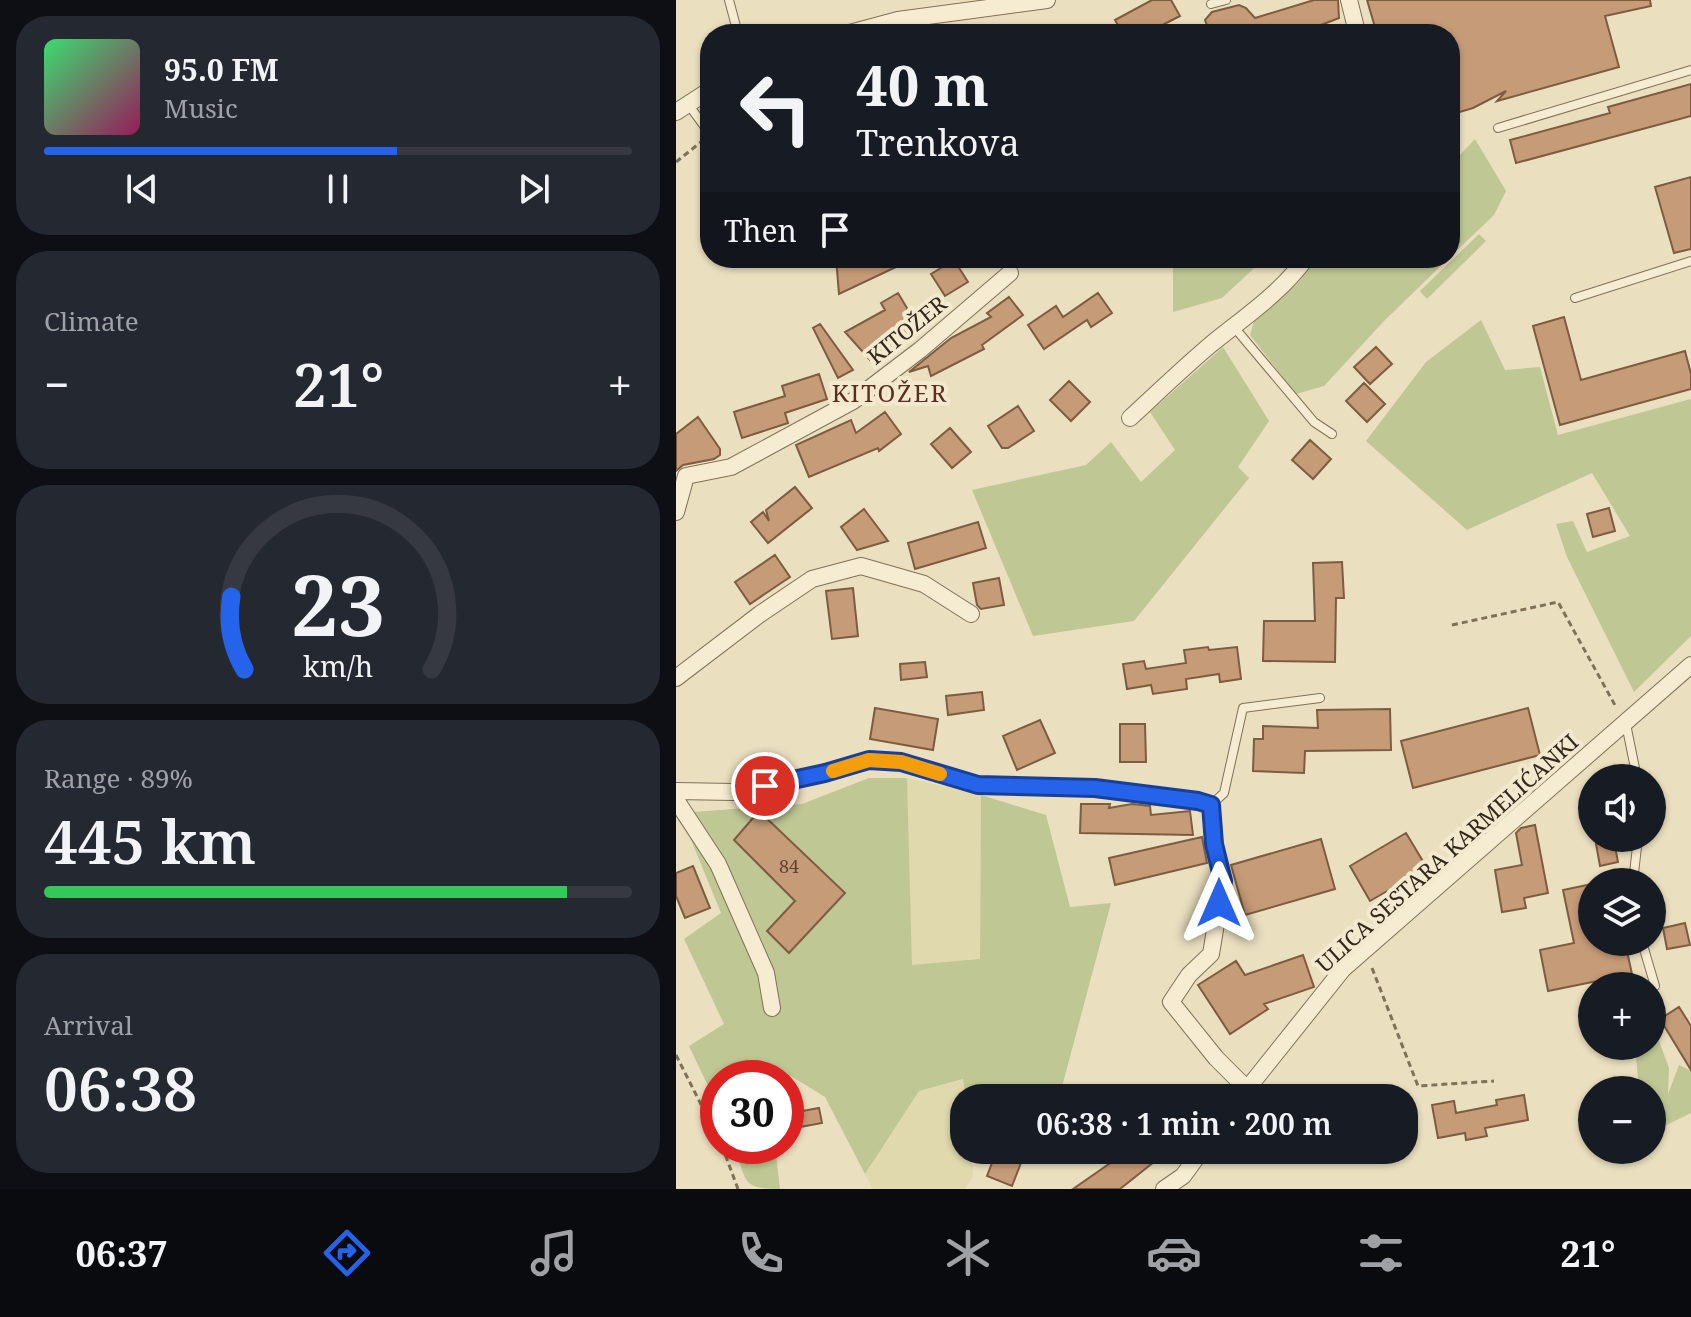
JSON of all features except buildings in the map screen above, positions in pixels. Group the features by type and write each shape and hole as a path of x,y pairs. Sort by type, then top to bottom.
{"street":[{"path":"883,24 1046,0"},
{"path":"1349,0 1355,24"},
{"path":"682,108 700,96"},
{"path":"1130,418 1264,303 1299,268"},
{"name":"KITOŽER","path":"676,512 686,476 731,467 853,401 920,350 1010,273"},
{"path":"676,678 812,579 861,566 924,584 971,614"},
{"name":"ULICA SESTARA KARMELIĆANKI","path":"1250,1084 1343,969 1691,665"},
{"path":"676,791 734,792 825,773 869,760 901,762 978,785 1095,788 1211,805 1214,844 1223,881 1211,954 1189,975 1171,1002 1236,1084"},
{"path":"676,800 718,864 766,973 772,1008"},
{"path":"1164,1189 1183,1176 1192,1164"}],"lane":[{"path":"729,0 735,24"},
{"path":"1211,4 1226,0"},
{"path":"1498,128 1691,70"},
{"path":"682,108 700,125"},
{"path":"1575,298 1691,261"},
{"path":"1234,326 1314,422 1332,434"},
{"path":"1211,805 1224,793 1243,708 1320,698"},
{"path":"1626,724 1634,764"}],"path":[{"path":"676,162 700,143"},
{"path":"1452,625 1558,602 1626,724"},
{"path":"1365,949 1418,1086 1494,1081"},
{"path":"676,1055 700,1102"},
{"path":"731,1164 738,1189"}],"shaded area":[{"path":"907,778 981,795 980,960 912,966"},
{"path":"964,1079 964,1084 950,1084 950,1164 972,1164 973,1176 965,1189 873,1189 865,1174 919,1091"}],"green space":[{"path":"1475,139 1506,191 1494,215 1460,247 1460,155"},
{"path":"1479,234 1486,241 1460,267 1460,252"},
{"path":"1173,268 1254,268 1222,298 1173,312"},
{"path":"1308,268 1439,268 1324,386 1296,394 1250,335 1254,321 1301,279"},
{"path":"1444,268 1459,268 1427,299 1420,291"},
{"path":"1481,320 1505,370 1540,367 1558,435 1691,399 1691,636 1634,692 1567,557 1556,524 1573,521 1587,552 1630,536 1592,473 1467,530 1366,441 1426,362"},
{"path":"1223,347 1269,421 1238,467 1249,478 1134,621 1033,636 972,490 1086,465 1111,442 1141,482 1175,450 1150,412"},
{"path":"869,778 907,778 912,965 980,959 981,795 1046,815 1070,907 1111,903 1063,1084 964,1084 963,1079 919,1091 865,1174 825,1097 804,1084 804,1060 700,1060 700,1069 689,1046 724,1024 684,939 721,913 680,813 802,804"},
{"path":"1636,1060 1666,1060 1669,1068 1668,1094 1679,1065 1691,1071 1691,1113 1666,1125 1666,1076 1638,1076"},
{"path":"740,1164 777,1164 780,1189 758,1187 744,1175"}],"slow traffic":[{"path":"833,771 869,760 901,762 940,774"}],"district":[{"name":"KITOŽER","path":"890,394"}],"route":[{"path":"765,786 869,760 901,762 978,785 1095,788 1198,801 1211,805 1214,844 1223,881 1219,903"}]}
